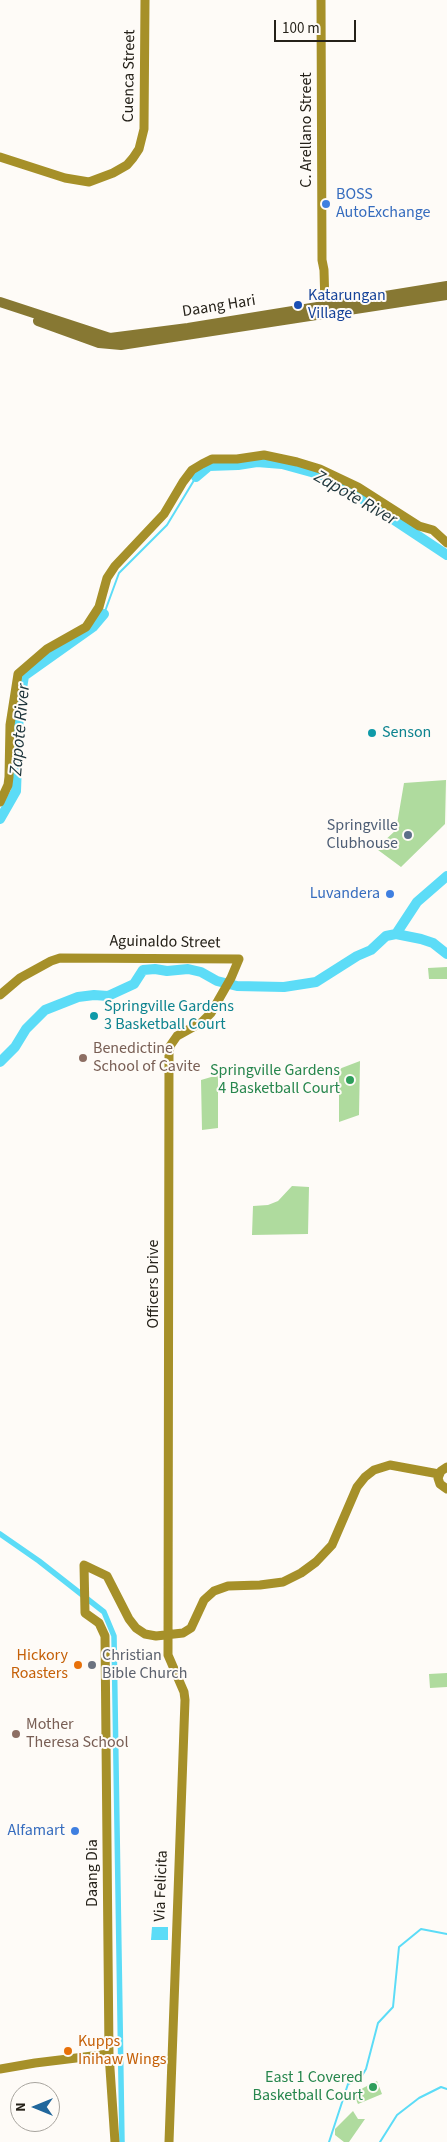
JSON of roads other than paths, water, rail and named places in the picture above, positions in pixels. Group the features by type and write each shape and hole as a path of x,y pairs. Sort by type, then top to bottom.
{"main road":[{"name":"Daang Hari","path":"0,302 110,338 447,286"},
{"name":"Daang Hari","path":"0,309 99,343 121,345 447,295"}],"street":[{"name":"Cuenca Street","path":"0,157 65,178 89,182 127,165 139,149 144,129 146,0"},
{"name":"C. Arellano Street","path":"322,0 322,260 324,270 322,306"},
{"path":"0,802 8,785 10,725 18,674 47,649 86,627 99,607 108,578 115,566 164,514 192,470 202,464 212,459 236,459 264,455 305,464 358,487 419,526 433,530 447,544"},
{"name":"Aguinaldo Street","path":"0,996 20,978 51,960 68,957 239,959"},
{"name":"Officers Drive","path":"168,1635 169,1054 170,1046 177,1036 207,1018 224,991 239,959"},
{"path":"168,1635 182,1633 191,1628 204,1600 214,1591 228,1586 283,1582 301,1573 316,1562 332,1545 357,1487 374,1470 390,1466 439,1474"},
{"path":"439,1474 447,1467"},
{"path":"439,1474 440,1484 447,1489"},
{"name":"Daang Dia","path":"115,2142 110,2054 105,1636 99,1623 85,1608 84,1565 107,1576 129,1619 136,1628 150,1635 168,1635"},
{"name":"Via Felicita","path":"168,1635 169,1660 181,1685 185,1700 168,2142"},
{"path":"0,2069 110,2054"}],"water":[{"path":"152,1927 168,1927 168,1940 151,1940"}],"waterway":[{"name":"Zapote River","path":"196,477 209,466 257,462 282,464 322,475 346,488 447,555"},
{"name":"Zapote River","path":"104,614 119,573 167,525 196,477"},
{"name":"Zapote River","path":"0,819 16,791 19,707 24,676 93,627 104,614"},
{"path":"396,934 417,902 447,876"},
{"path":"0,1062 15,1047 26,1029 45,1010 78,997 108,996 134,984 143,970 167,971 188,969 201,972 217,981 237,986 284,987 316,982 357,956 371,950 386,936 396,934 421,939 433,943 447,954"},
{"path":"0,1534 39,1561 104,1612 114,1636 122,2142"},
{"path":"329,2142 348,2084 360,2079 366,2069 378,2023 393,2007 399,1947 421,1929 447,1934"},
{"path":"380,2142 397,2115 419,2098 441,2087 447,2089"}],"place":[{"name":"BOSS AutoExchange","path":"326,204"},
{"name":"Katarungan Village","path":"298,305"},
{"name":"Senson","path":"372,733"},
{"name":"Springville Clubhouse","path":"408,835"},
{"name":"Luvandera","path":"390,894"},
{"name":"Springville Gardens 3 Basketball Court","path":"94,1016"},
{"name":"Benedictine School of Cavite","path":"83,1058"},
{"name":"Springville Gardens 4 Basketball Court","path":"350,1080"},
{"name":"Hickory Roasters","path":"78,1665"},
{"name":"Christian Bible Church","path":"92,1665"},
{"name":"Mother Theresa School","path":"16,1734"},
{"name":"Alfamart","path":"75,1831"},
{"name":"Kupps Inihaw Wings","path":"68,2051"},
{"name":"East 1 Covered Basketball Court","path":"373,2087"}]}
